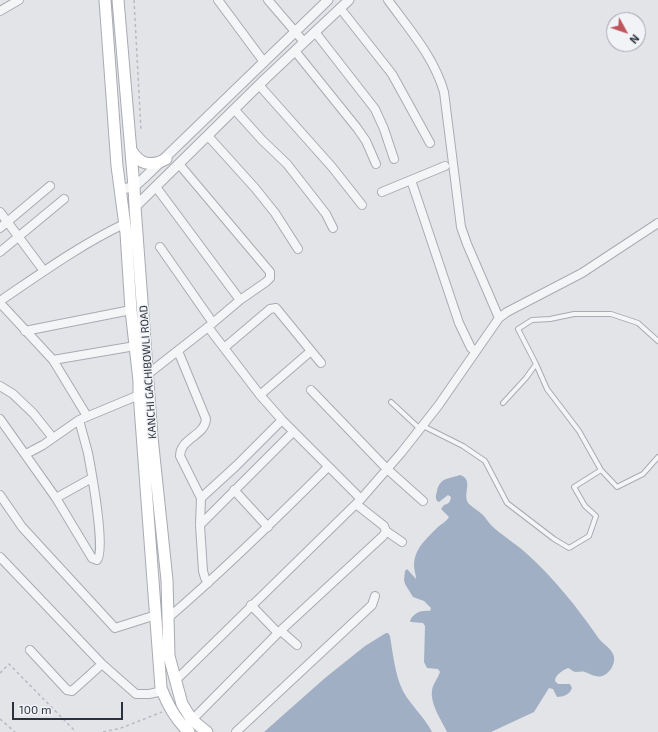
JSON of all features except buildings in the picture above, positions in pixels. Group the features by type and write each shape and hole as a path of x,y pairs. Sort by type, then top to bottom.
{"main road":[{"name":"KANCHI GACHIBOWLI ROAD","path":"105,0 113,118 139,381 161,688 169,707 180,724 189,732"},
{"name":"KANCHI GACHIBOWLI ROAD","path":"118,0 134,187 152,436 165,558 169,656 182,704 192,720 207,732"},
{"path":"131,150 136,158 143,163 160,162 166,159"},
{"path":"125,229 137,232"}],"street":[{"path":"0,11 19,0"},
{"path":"218,0 264,62"},
{"path":"268,0 304,42"},
{"path":"120,189 134,187 166,159 326,0"},
{"path":"135,207 234,109 349,0"},
{"path":"388,0 432,62 440,77 444,92 461,227 499,318"},
{"path":"340,8 392,74 430,143"},
{"path":"315,32 375,109 384,129 394,159"},
{"path":"295,51 357,128 366,141 376,164"},
{"path":"259,85 332,167 362,205"},
{"path":"234,109 262,140 287,164 326,214 333,228"},
{"path":"208,136 255,188 275,213 298,249"},
{"path":"148,374 211,325 240,300 270,278 270,272 180,164"},
{"path":"382,192 445,166"},
{"path":"412,180 459,323 471,348 476,352"},
{"path":"0,228 50,186"},
{"path":"156,187 240,300"},
{"path":"0,252 64,199"},
{"path":"0,212 44,271"},
{"path":"176,680 358,502 386,468 401,453 438,406 499,318 507,312 582,273 658,223"},
{"path":"87,416 53,360 0,302 44,271 104,233 125,229"},
{"path":"160,247 211,325 224,348 260,395 293,432 328,467 358,502 384,526 386,531 402,542"},
{"path":"224,348 273,308 278,310 321,364"},
{"path":"25,331 131,310"},
{"path":"53,360 135,346"},
{"path":"178,351 206,420 206,425 183,445 180,450 180,456 201,498 200,525 203,571 208,583"},
{"path":"260,395 311,351"},
{"path":"0,386 13,394 33,413 53,438"},
{"path":"311,390 386,468 423,501"},
{"path":"26,454 79,420 139,395"},
{"path":"0,419 56,498 92,558 95,560 99,559 100,556 100,541 88,454 79,420"},
{"path":"201,498 282,420"},
{"path":"200,525 293,432"},
{"path":"168,618 268,527 328,467"},
{"path":"56,498 92,478"},
{"path":"234,490 268,527"},
{"path":"0,495 22,527 115,628 156,615"},
{"path":"192,720 279,632 386,531"},
{"path":"0,557 102,664 136,694 149,694 162,691"},
{"path":"236,732 372,605 375,596"},
{"path":"251,605 279,632 297,646"},
{"path":"30,650 67,690 72,691 102,664"}],"lane":[{"path":"658,341 638,322 611,314 574,314 550,319 532,320 518,329 536,364 547,390 579,431 602,470 617,487 643,474 658,457"},
{"path":"504,403 536,364"},
{"path":"391,402 421,428 463,446 485,462 507,503 554,539 569,548 589,536 596,516 585,506 574,487 602,470"}],"path":[{"path":"134,0 141,130"},
{"path":"0,673 9,664 76,732"},
{"path":"103,732 121,728 162,712 169,707"},
{"path":"0,719 15,732"}],"water":[{"path":"460,475 467,480 466,496 469,504 483,515 495,529 522,549 546,572 573,603 599,638 610,649 614,657 612,667 608,673 602,676 596,676 584,672 575,672 568,668 564,670 558,675 555,681 558,684 570,684 572,688 568,693 564,696 557,697 553,689 549,688 534,712 491,732 447,732 436,711 432,695 432,690 440,672 438,669 427,668 424,662 425,626 423,623 410,621 415,614 430,611 431,608 424,601 413,597 404,580 405,571 407,569 416,579 414,566 418,549 449,517 441,509 449,502 451,497 448,495 439,502 437,501 436,496 438,486 446,479"},
{"path":"386,633 390,636 393,657 400,685 432,732 264,732 325,678 365,646"}]}
